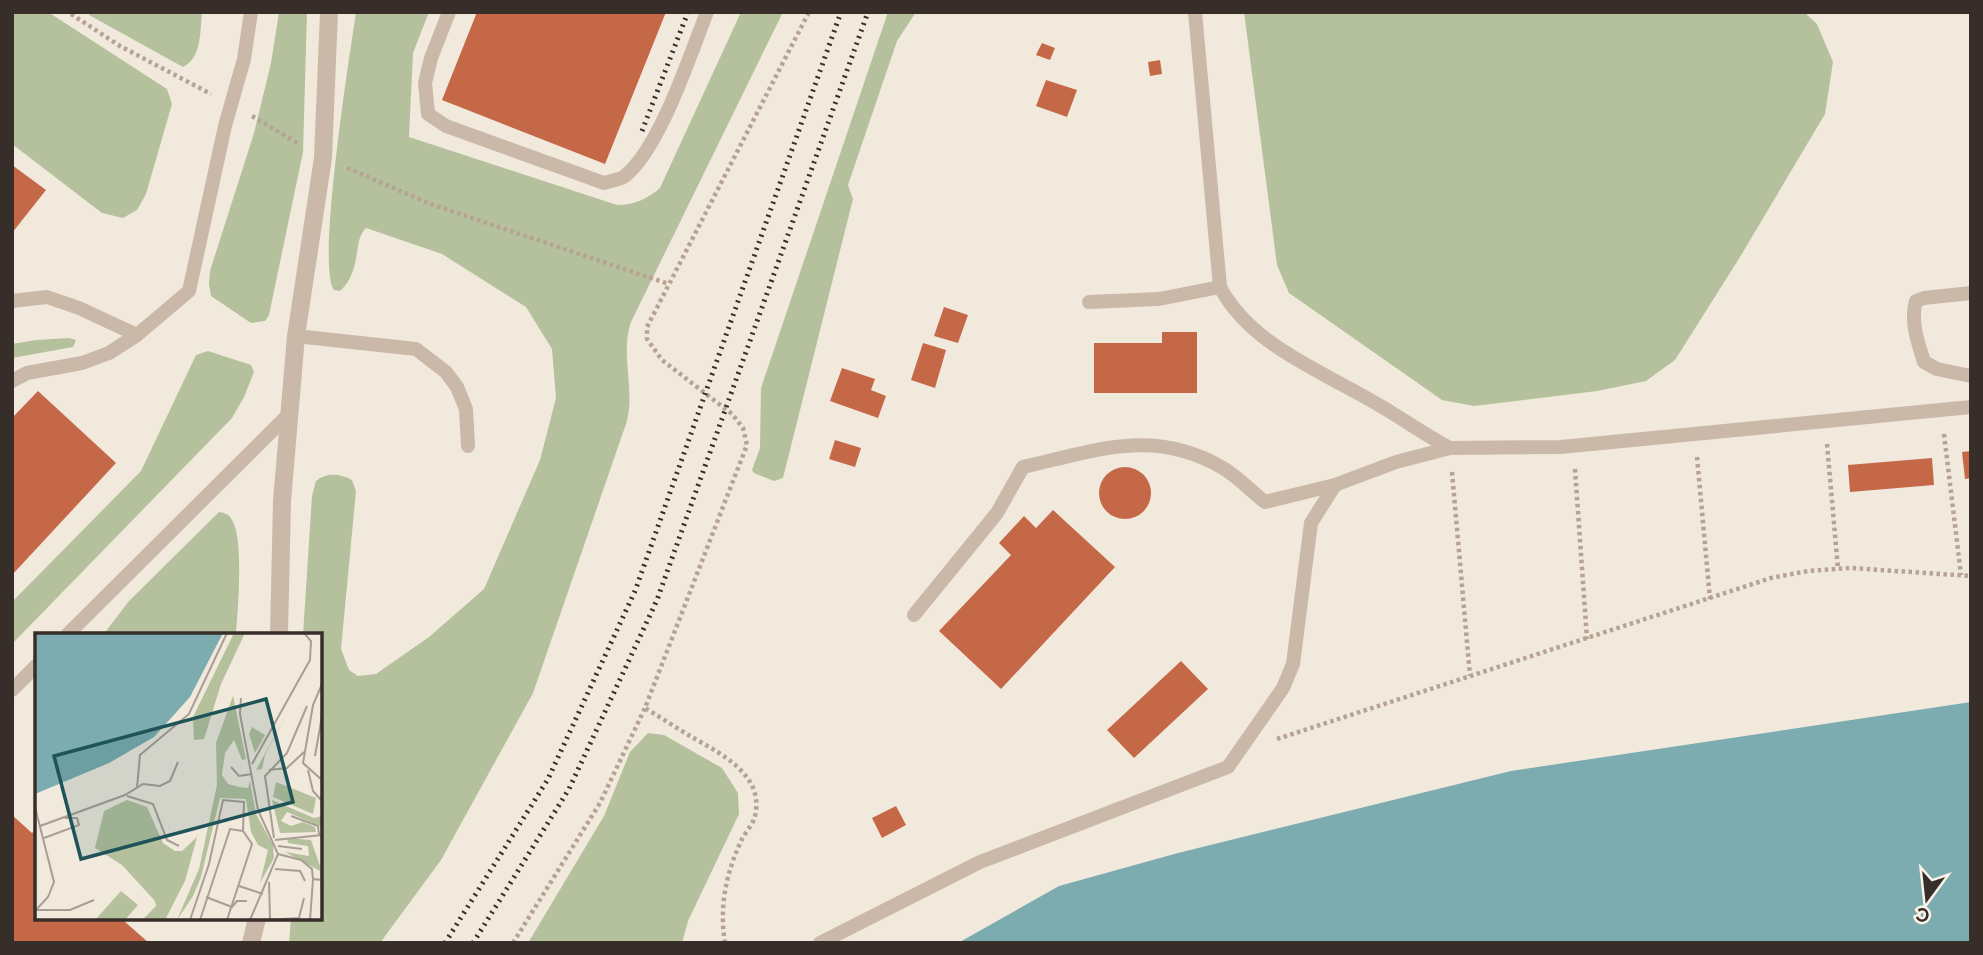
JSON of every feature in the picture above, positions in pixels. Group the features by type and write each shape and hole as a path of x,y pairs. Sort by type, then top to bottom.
{"street":[{"path":"279,633 282,501 296,336 323,158 329,12"},
{"path":"251,943 257,920"}],"lane":[{"path":"12,381 27,373 82,363 109,353 137,335 188,291 225,126 244,59 251,12"},
{"path":"449,12 431,58 425,83 428,114 446,126 604,183 624,177 658,132 707,12"},
{"path":"1195,12 1220,287 1230,305 1253,328 1304,365 1374,402 1415,430 1450,449"},
{"path":"1089,302 1159,299 1220,287"},
{"path":"1971,293 1924,298 1916,301 1914,308 1914,332 1924,362 1937,369 1971,376"},
{"path":"12,301 47,297 79,308 137,335"},
{"path":"296,336 416,349 446,372 457,387 466,408 468,446"},
{"path":"914,615 997,513 1023,467 1122,444 1164,446 1196,454 1225,470 1265,502 1335,485 1396,462 1450,449 1573,446 1971,407"},
{"path":"69,633 290,413"},
{"path":"820,943 980,862 1227,767 1283,688 1293,664 1311,523 1335,485"},
{"path":"12,690 35,667"}],"path":[{"path":"513,943 600,803 645,708 747,445 743,428 732,414 662,360 647,339 647,327 809,12"},
{"path":"71,13 151,64 233,105 323,158 433,205 669,284"},
{"path":"1941,410 1961,575"},
{"path":"1825,422 1838,569"},
{"path":"1694,434 1710,599"},
{"path":"1573,446 1587,639"},
{"path":"1450,449 1471,676"},
{"path":"1240,751 1771,578 1838,569 1971,576"},
{"path":"645,708 740,768 756,793 755,817 730,867 723,894 721,921 724,943"}],"green space":[{"path":"12,12 48,12 167,89 172,104 146,194 137,210 123,218 102,213 12,144"},
{"path":"89,12 202,12 197,51 183,67 89,15"},
{"path":"279,12 307,12 303,152 269,315 265,321 251,323 211,296 210,271 254,133 271,63"},
{"path":"356,12 429,12 413,53 409,137 617,205 629,204 640,201 660,188 741,12 783,12 631,322 627,346 627,421 533,693 441,860 380,943 289,943 291,920 322,920 322,633 303,633 312,496 316,481 329,475 343,476 352,480 356,491 341,649 349,670 358,676 376,674 429,637 484,589 540,460 556,398 552,349 526,307 442,254 366,228 359,240 352,274 340,291 334,290 330,273 329,243 342,112"},
{"path":"888,12 916,12 897,41 848,185 853,199 783,478 774,481 752,470 760,448 761,388"},
{"path":"1244,12 1804,12 1817,24 1833,62 1825,114 1675,360 1646,381 1597,391 1474,406 1442,400 1289,293 1277,265"},
{"path":"69,338 76,340 73,347 12,358 12,344"},
{"path":"208,351 251,365 254,372 232,418 12,644 12,602 141,471 196,355"},
{"path":"219,512 231,518 238,542 236,633 105,633 129,601"},
{"path":"648,733 664,735 722,768 738,793 739,814 688,921 682,943 528,943 604,816 630,752"}],"water":[{"path":"1971,702 1971,943 958,943 1059,886 1178,853 1511,771"}],"building":[{"path":"477,12 666,12 605,164 442,100"},
{"path":"1042,43 1055,48 1050,60 1036,55"},
{"path":"1160,60 1162,74 1150,76 1148,62"},
{"path":"1046,80 1077,90 1067,117 1036,106"},
{"path":"12,165 46,190 12,233"},
{"path":"944,307 968,315 958,343 934,336"},
{"path":"1162,332 1197,332 1197,393 1094,393 1094,343 1162,343"},
{"path":"923,343 946,350 935,388 911,380"},
{"path":"842,368 875,379 871,390 886,396 878,418 830,401"},
{"path":"38,391 116,463 12,575 12,418"},
{"path":"835,440 861,448 855,467 829,459"},
{"path":"1971,451 1971,478 1965,479 1962,452"},
{"path":"1932,458 1934,485 1850,492 1848,465"},
{"path":"1125,467 1144,474 1151,493 1144,512 1125,519 1106,512 1099,493 1106,474"},
{"path":"1053,510 1115,567 1001,689 939,631 1011,555 999,543 1024,516 1036,528"},
{"path":"1181,661 1208,689 1134,758 1107,730"},
{"path":"896,806 906,825 882,838 872,818"},
{"path":"12,815 32,833 35,830 35,920 125,920 149,943 12,943"}],"railway":[{"path":"642,131 688,12"},
{"path":"445,943 548,779 635,591 841,12"},
{"path":"473,943 569,789 657,600 868,12"}]}
